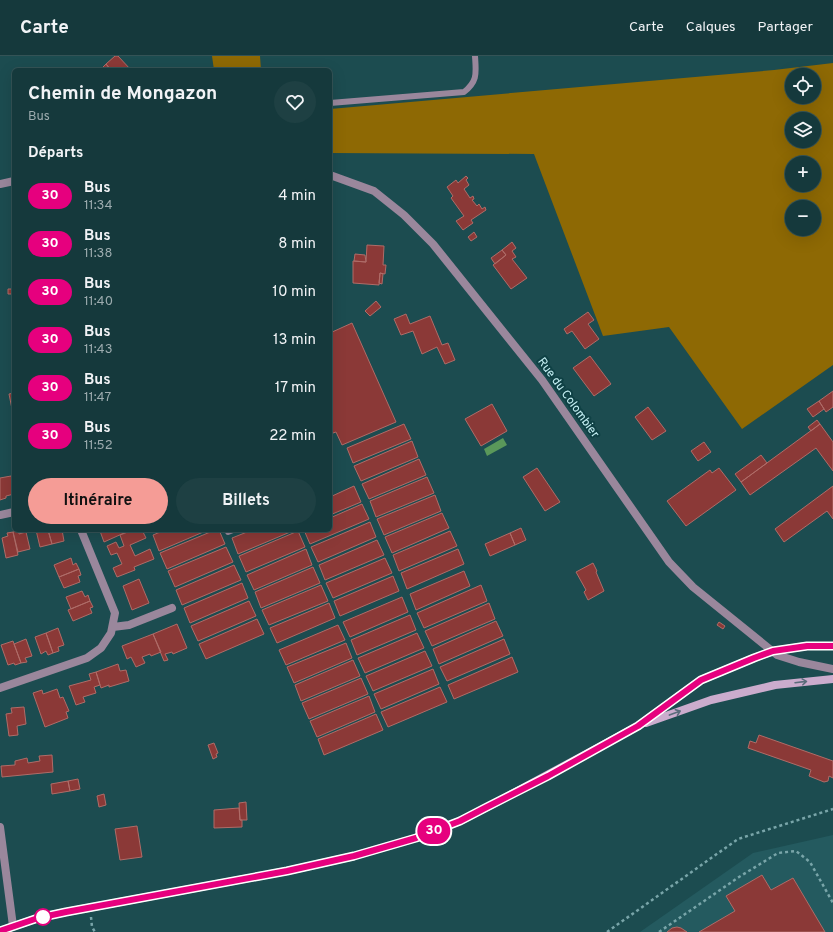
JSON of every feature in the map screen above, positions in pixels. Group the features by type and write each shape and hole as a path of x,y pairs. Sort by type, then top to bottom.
{"street":[{"name":"Rue du Colombier","path":"332,177 374,191 404,215 433,244 542,380 669,562 693,586 777,655 800,662 833,669"},
{"path":"0,184 12,182"},
{"path":"0,515 12,512"},
{"path":"0,688 87,658 101,648 106,642 113,627 115,613 82,532"},
{"path":"113,627 130,625 172,608"},
{"path":"0,931 38,918 295,869 354,856 416,838 460,821 638,726 701,680 773,651 807,646 833,646"},
{"path":"638,726 711,700 775,685 833,678"},
{"path":"0,827 13,926"}],"lane":[{"path":"332,103 464,92 471,87 476,79 474,56"}],"path":[{"path":"607,932 738,839 833,809"},
{"path":"659,932 739,877 778,853 796,851 810,862 833,903"},
{"path":"89,908 92,927 95,932"}],"shaded area":[{"path":"212,56 260,56 261,68 214,68"},
{"path":"833,63 833,365 742,429 669,327 603,336 534,154 332,153 332,109 785,69 785,104 821,104 821,68 791,68"},
{"path":"503,438 507,445 487,456 484,449"},
{"path":"833,835 833,932 640,932 753,853"}],"building":[{"path":"115,56 118,56 129,68 109,68 106,64"},
{"path":"106,64 109,68 102,68"},
{"path":"466,176 468,178 466,180 469,185 464,189 470,198 473,196 474,199 472,200 477,206 479,204 482,209 485,207 486,210 471,220 473,223 463,230 456,221 464,216 451,198 453,196 447,187 456,180 458,183"},
{"path":"474,232 477,237 471,241 468,237"},
{"path":"512,242 516,248 512,251 516,257 512,259 527,278 511,289 493,265 506,255 502,250"},
{"path":"367,245 384,246 383,265 386,265 385,274 380,273 379,285 353,283 353,261 366,262"},
{"path":"502,250 506,255 495,264 491,258"},
{"path":"355,254 365,255 366,262 354,261"},
{"path":"380,273 383,274 382,284 379,283"},
{"path":"8,289 12,289 12,294 8,294"},
{"path":"376,301 381,307 370,316 365,311"},
{"path":"588,312 594,320 588,324 599,339 585,349 572,331 567,334 564,329"},
{"path":"406,314 410,324 430,316 442,345 448,343 455,360 445,364 437,347 422,354 413,331 401,335 394,319"},
{"path":"352,323 396,422 342,445 336,432 332,433 332,332"},
{"path":"590,356 611,384 594,396 573,368"},
{"path":"833,391 833,407 826,412 819,401"},
{"path":"12,393 12,409 9,394"},
{"path":"819,401 824,409 813,417 807,409"},
{"path":"492,404 507,431 481,446 465,419"},
{"path":"648,407 666,431 652,440 635,417"},
{"path":"817,420 820,424 811,431 808,427"},
{"path":"404,424 411,439 353,463 347,448"},
{"path":"820,424 833,442 833,471 816,448 750,495 741,482"},
{"path":"412,441 418,457 361,481 354,466"},
{"path":"704,442 711,452 698,461 691,451"},
{"path":"761,455 767,463 741,482 735,474"},
{"path":"419,459 426,475 369,499 362,484"},
{"path":"537,468 560,502 545,511 523,477"},
{"path":"719,468 736,490 686,526 667,501 710,470 712,473"},
{"path":"11,476 12,494 0,500 0,478"},
{"path":"427,477 434,493 376,517 370,501"},
{"path":"354,486 361,502 332,514 332,496"},
{"path":"833,486 833,519 827,511 784,542 775,529"},
{"path":"435,495 441,511 384,535 377,519"},
{"path":"362,504 369,519 310,544 305,532 332,532 332,517"},
{"path":"442,513 449,528 392,553 385,537"},
{"path":"370,522 376,537 318,562 311,547"},
{"path":"521,528 526,540 515,545 510,533"},
{"path":"450,531 457,546 399,571 393,555"},
{"path":"13,532 19,532 19,534 26,532 30,549 18,552"},
{"path":"13,532 18,555 6,558 2,538 8,536 7,533"},
{"path":"36,532 49,532 52,544 40,547"},
{"path":"49,532 62,532 64,541 52,544"},
{"path":"100,532 124,532 124,533 104,542"},
{"path":"128,532 143,532 146,538 130,545 135,556 150,549 154,559 134,567 135,570 117,577 113,568 122,564 117,553 111,555 107,546 116,542 119,548 124,546 120,535"},
{"path":"160,532 203,532 159,551 153,535"},
{"path":"210,532 220,532 225,544 167,569 160,553"},
{"path":"247,532 290,532 238,554 232,538"},
{"path":"296,532 298,532 305,547 246,572 239,556"},
{"path":"510,533 515,545 490,556 485,544"},
{"path":"377,540 384,555 325,580 319,565"},
{"path":"226,547 233,562 175,587 168,571"},
{"path":"306,549 312,565 254,590 247,575"},
{"path":"458,549 464,564 407,589 401,573"},
{"path":"71,558 73,565 76,563 79,569 59,577 54,565"},
{"path":"385,558 392,573 333,598 326,583"},
{"path":"593,563 604,591 588,600 584,592 586,590 576,572"},
{"path":"234,565 241,580 182,605 176,590"},
{"path":"313,567 320,583 261,608 255,592"},
{"path":"79,569 81,575 78,576 80,582 64,588 59,577"},
{"path":"464,571 470,586 416,610 410,594"},
{"path":"393,576 399,591 340,616 334,601"},
{"path":"139,579 149,603 132,610 123,586"},
{"path":"242,583 248,598 190,623 184,608"},
{"path":"321,585 328,601 269,625 262,610"},
{"path":"481,585 487,601 424,628 417,613"},
{"path":"82,591 85,597 88,595 90,601 71,609 66,597"},
{"path":"402,597 408,612 350,637 343,622"},
{"path":"90,601 93,607 90,608 92,613 73,621 68,610"},
{"path":"249,601 256,616 198,641 191,626"},
{"path":"329,603 335,618 277,643 270,628"},
{"path":"489,603 495,619 432,646 425,631"},
{"path":"410,615 416,630 357,655 351,640"},
{"path":"257,619 264,634 206,659 199,644"},
{"path":"496,621 503,636 439,664 433,649"},
{"path":"719,622 725,626 723,629 717,625"},
{"path":"177,624 187,648 173,654 172,652 165,654 168,660 164,661 153,634"},
{"path":"338,625 345,640 286,665 279,650"},
{"path":"58,628 64,645 58,647 59,651 53,653 46,633"},
{"path":"46,633 53,653 48,655 46,651 41,654 35,637"},
{"path":"417,633 424,648 365,673 358,658"},
{"path":"153,634 161,652 151,656 150,654 142,657 145,663 136,667 131,657 127,659 122,646"},
{"path":"26,639 32,656 25,658 27,662 21,663 14,644"},
{"path":"504,639 510,654 447,681 440,667"},
{"path":"13,641 21,663 8,665 1,645"},
{"path":"346,643 352,658 294,683 287,667"},
{"path":"425,651 432,666 373,691 366,676"},
{"path":"512,657 518,672 454,699 448,685"},
{"path":"353,660 360,676 301,701 295,685"},
{"path":"118,664 120,671 126,670 129,681 101,688 96,672"},
{"path":"433,669 439,684 381,709 374,694"},
{"path":"96,672 100,685 94,687 96,693 83,697 85,702 76,705 69,686 91,680 89,674"},
{"path":"361,678 368,694 309,719 302,703"},
{"path":"440,687 447,702 388,727 381,712"},
{"path":"57,689 60,698 63,697 69,711 66,712 68,718 45,727 33,693 42,690 43,694"},
{"path":"369,696 375,712 317,737 310,721"},
{"path":"24,707 26,724 17,726 18,735 9,736 6,714 12,713 11,708"},
{"path":"376,714 383,730 324,755 318,739"},
{"path":"759,735 833,761 833,778 829,776 828,781 824,782 809,776 811,770 748,748 750,741 756,743"},
{"path":"214,743 218,753 216,754 217,757 213,759 208,745"},
{"path":"52,755 53,772 2,777 1,766 15,765 15,761 27,758 28,763 40,761 39,756"},
{"path":"78,779 80,789 70,791 68,781"},
{"path":"68,781 70,791 52,794 51,784"},
{"path":"104,794 106,805 99,807 97,796"},
{"path":"246,802 247,820 240,820 239,803"},
{"path":"239,808 242,827 214,828 214,810"},
{"path":"137,826 142,857 120,860 115,829"},
{"path":"762,875 771,890 793,878 825,932 699,932 735,911 726,896"},
{"path":"677,927 687,932 667,932 672,928"}],"bus line":[{"name":"30","path":"0,931 38,918 287,871 354,856 416,838 460,821 548,776 638,726 701,680 773,651 807,646 833,646"}]}
